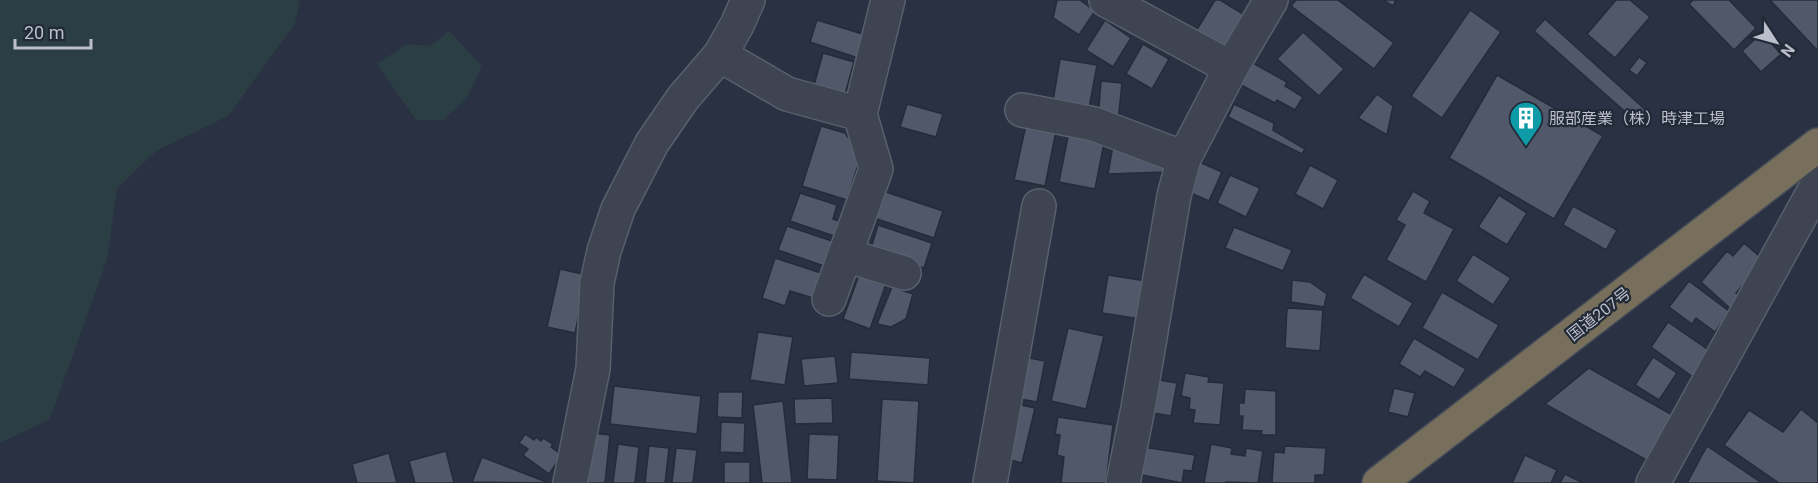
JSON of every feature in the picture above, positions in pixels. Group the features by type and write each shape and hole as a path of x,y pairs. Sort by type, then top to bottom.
{"highway":[{"name":"国道207号","path":"1379,483 1818,145"}],"street":[{"path":"829,299 876,169 860,114 888,0"},
{"path":"1106,0 1231,68"},
{"path":"1123,483 1174,196 1184,158 1231,68 1271,0"},
{"path":"570,483 593,369 597,283 604,251 618,209 652,143 683,98 720,55 745,2"},
{"path":"720,55 787,94 860,114"},
{"path":"1022,110 1094,124 1184,158"},
{"path":"1653,483 1818,184"},
{"path":"990,483 1039,206"},
{"path":"845,255 904,273"}],"green space":[{"path":"0,0 300,0 295,24 228,116 156,151 117,189 107,260 50,419 0,443"},
{"path":"449,31 482,66 467,98 443,120 416,120 377,64 407,44 430,46"}],"building":[{"path":"1057,0 1080,0 1095,11 1079,35 1053,18"},
{"path":"1215,0 1220,0 1248,17 1228,50 1196,31"},
{"path":"1296,0 1338,0 1394,43 1374,69 1291,6"},
{"path":"1383,0 1396,0 1393,6"},
{"path":"1616,0 1630,0 1650,17 1615,58 1587,34"},
{"path":"1693,0 1729,0 1756,28 1734,50 1689,4"},
{"path":"1770,0 1818,0 1818,51"},
{"path":"1470,10 1501,32 1442,118 1411,96"},
{"path":"1545,19 1649,113 1639,124 1534,31"},
{"path":"817,20 869,36 861,59 810,42"},
{"path":"1105,20 1131,38 1113,67 1086,50"},
{"path":"1303,32 1344,69 1319,96 1277,59"},
{"path":"1762,33 1781,54 1761,72 1742,51"},
{"path":"1143,44 1169,59 1152,89 1126,74"},
{"path":"823,53 854,62 845,94 814,85"},
{"path":"1639,57 1647,63 1637,76 1629,70"},
{"path":"1060,59 1097,65 1088,114 1052,107"},
{"path":"1251,62 1287,82 1285,86 1303,97 1295,110 1277,100 1275,103 1239,84"},
{"name":"服部産業（株）時津工場","path":"1497,75 1603,136 1554,219 1449,158"},
{"path":"1101,81 1122,83 1118,122 1098,120"},
{"path":"1377,94 1393,106 1387,135 1358,118"},
{"path":"907,104 943,114 936,137 900,127"},
{"path":"1234,104 1274,123 1273,130 1305,149 1302,154 1228,117"},
{"path":"1027,120 1057,126 1045,186 1014,180"},
{"path":"821,126 845,133 861,155 847,200 802,186"},
{"path":"1069,131 1105,138 1095,189 1059,182"},
{"path":"1114,139 1170,158 1165,172 1108,174"},
{"path":"1197,161 1222,172 1209,201 1184,190"},
{"path":"1310,165 1338,180 1323,209 1295,194"},
{"path":"1230,175 1260,188 1246,217 1217,203"},
{"path":"883,191 943,211 934,238 874,218"},
{"path":"1413,191 1430,201 1424,213 1454,229 1426,282 1386,260 1405,225 1396,220"},
{"path":"800,193 837,205 833,219 842,222 837,237 790,221"},
{"path":"1499,195 1527,213 1507,245 1478,227"},
{"path":"1573,206 1617,230 1606,250 1563,225"},
{"path":"878,225 932,243 924,268 870,251"},
{"path":"787,226 832,241 824,266 778,250"},
{"path":"1234,227 1292,250 1283,271 1225,248"},
{"path":"1744,243 1764,260 1736,293 1742,299 1732,310 1701,282 1727,251 1733,256"},
{"path":"1473,254 1511,278 1493,305 1456,281"},
{"path":"775,258 821,273 813,298 790,291 785,306 762,298"},
{"path":"560,269 587,275 575,333 547,327"},
{"path":"1364,274 1413,303 1399,327 1350,298"},
{"path":"859,275 886,284 870,329 843,319"},
{"path":"1108,275 1146,281 1140,319 1102,313"},
{"path":"1292,280 1310,282 1327,294 1324,307 1291,302"},
{"path":"1689,281 1730,312 1715,332 1696,318 1692,324 1669,307"},
{"path":"892,287 913,294 906,319 891,327 877,324"},
{"path":"1442,292 1499,325 1478,360 1422,328"},
{"path":"1287,308 1323,310 1320,351 1285,348"},
{"path":"1668,322 1710,351 1693,377 1651,347"},
{"path":"1068,328 1104,336 1086,409 1051,401"},
{"path":"758,332 793,337 785,385 750,380"},
{"path":"1414,338 1466,369 1454,388 1425,371 1420,377 1399,364"},
{"path":"851,352 930,358 928,385 849,379"},
{"path":"835,356 838,383 804,386 801,359"},
{"path":"1653,357 1677,373 1659,400 1635,385"},
{"path":"1029,358 1045,361 1037,402 1015,398 1025,377"},
{"path":"1589,368 1676,417 1650,462 1545,404"},
{"path":"1185,373 1209,377 1208,382 1224,383 1220,425 1193,423 1195,410 1189,409 1190,398 1181,396"},
{"path":"1159,380 1177,383 1171,416 1153,413"},
{"path":"614,386 701,396 697,434 610,424"},
{"path":"1394,388 1415,393 1408,417 1388,412"},
{"path":"1245,389 1276,391 1276,435 1261,435 1262,431 1242,430 1243,416 1239,416 1239,403 1244,403"},
{"path":"718,392 743,392 742,418 717,417"},
{"path":"832,398 833,423 795,424 794,399"},
{"path":"882,399 919,401 914,483 877,481"},
{"path":"783,401 792,483 762,483 753,405"},
{"path":"1017,404 1035,408 1022,463 1003,458"},
{"path":"1801,409 1818,423 1818,483 1779,483 1724,445 1749,410 1783,432"},
{"path":"1058,417 1113,425 1106,483 1061,483 1064,457 1057,455 1060,435 1055,434"},
{"path":"721,422 745,423 744,453 720,452"},
{"path":"593,433 610,435 605,483 587,483"},
{"path":"525,434 534,440 536,437 541,441 543,438 553,444 551,447 562,455 549,474 523,455 528,449 519,443"},
{"path":"809,434 839,435 837,480 807,479"},
{"path":"618,444 639,447 635,483 613,483"},
{"path":"1211,444 1232,448 1231,454 1245,456 1246,448 1263,451 1258,483 1204,483"},
{"path":"649,446 669,448 665,483 645,483"},
{"path":"1285,446 1326,448 1324,475 1315,475 1315,483 1272,483 1274,452 1284,453"},
{"path":"1707,446 1762,483 1687,483"},
{"path":"1143,447 1195,455 1192,471 1184,470 1182,483 1137,474"},
{"path":"676,448 697,450 693,483 672,483"},
{"path":"446,451 454,483 415,483 409,461"},
{"path":"389,453 397,483 357,483 352,464"},
{"path":"1525,455 1557,470 1551,483 1512,483"},
{"path":"482,457 549,483 472,482"},
{"path":"724,462 750,462 750,483 724,483"},
{"path":"1565,474 1583,483 1560,483"}],"place":[{"name":"服部産業（株）時津工場","path":"1526,147"}]}
